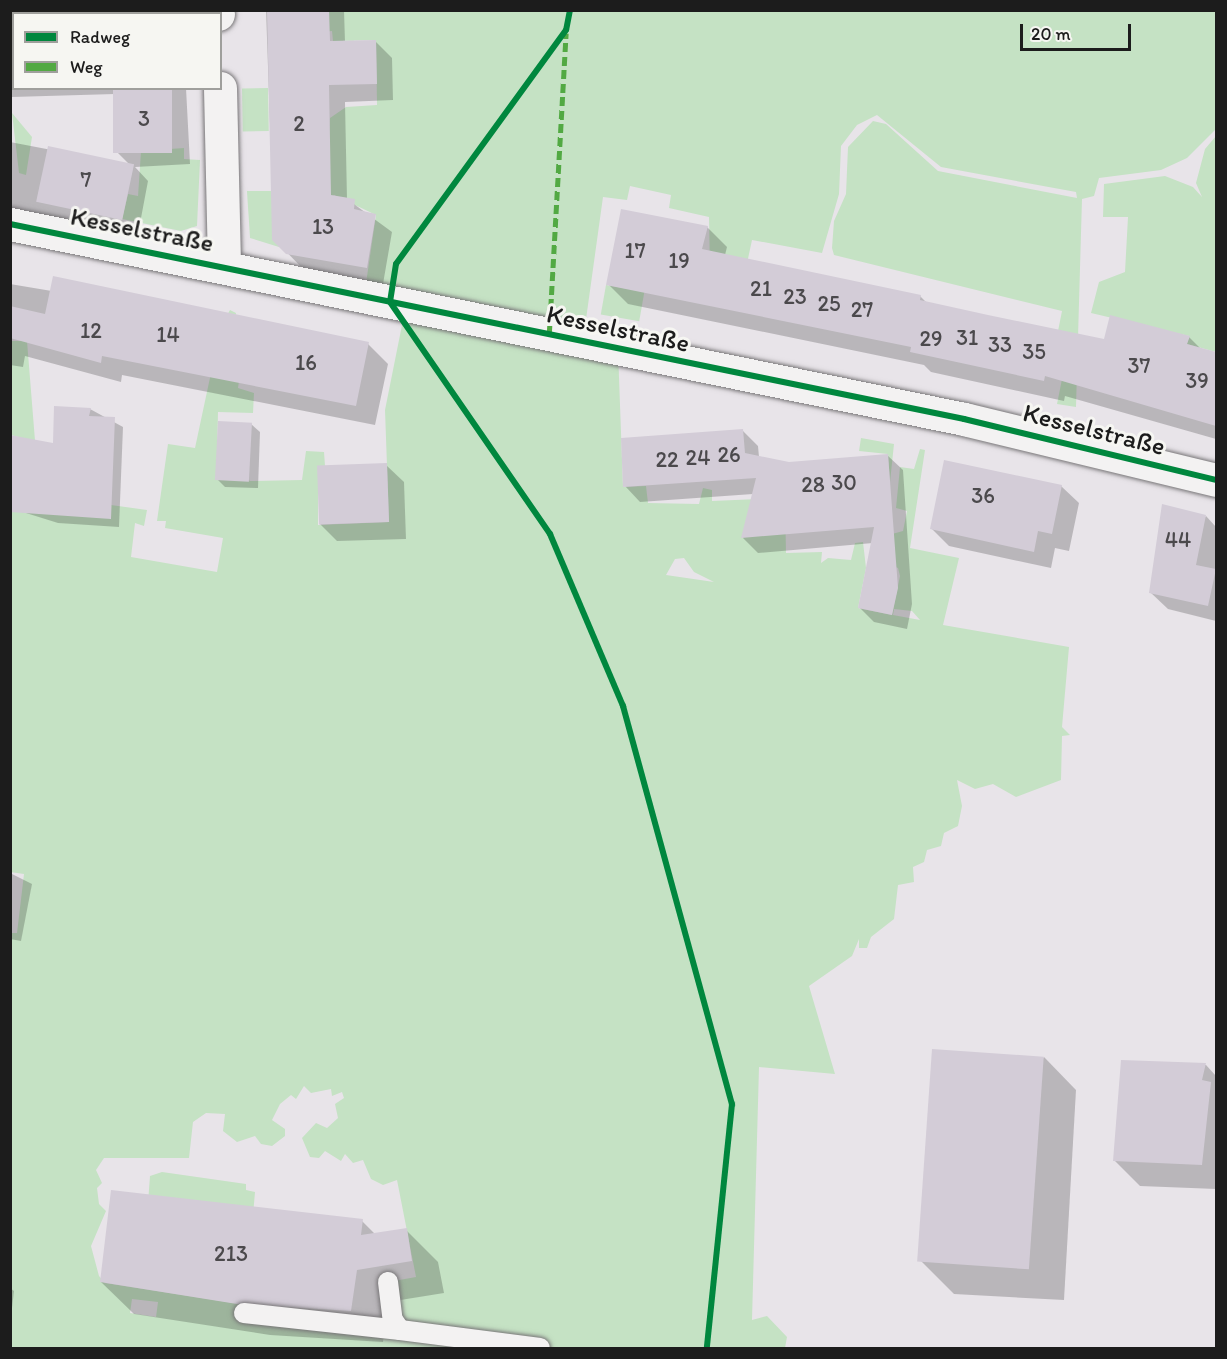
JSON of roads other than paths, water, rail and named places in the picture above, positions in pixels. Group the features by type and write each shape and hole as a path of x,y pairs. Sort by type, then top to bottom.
{"street":[{"path":"220,90 224,267"},
{"name":"Kesselstraße","path":"10,224 964,419 1216,480"}],"lane":[{"path":"388,1281 393,1320 400,1330"},
{"path":"244,1312 540,1348"}]}
